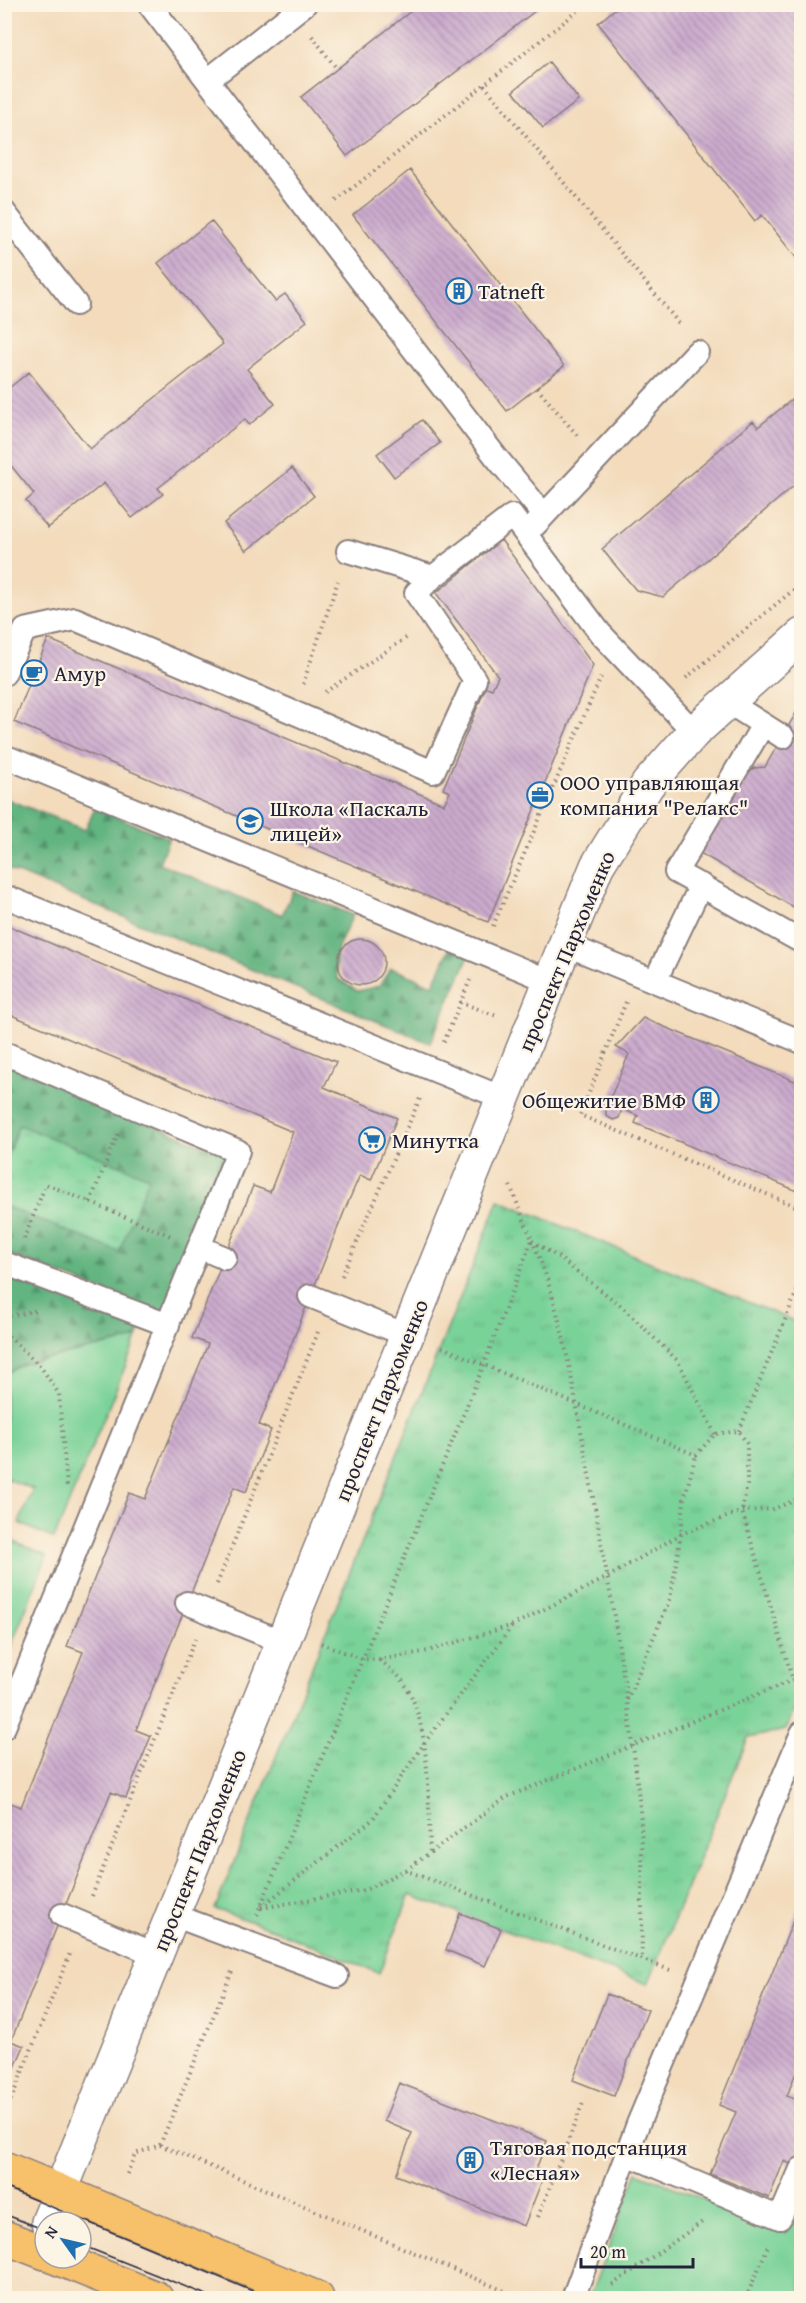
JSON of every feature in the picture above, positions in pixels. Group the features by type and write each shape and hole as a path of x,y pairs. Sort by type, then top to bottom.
{"main road":[{"path":"4,2168 317,2298"},
{"path":"4,2237 33,2241"},
{"path":"93,2266 156,2298"}],"street":[{"name":"проспект Пархоменко","path":"56,2210 61,2191 173,1915 298,1641 419,1339 503,1098 567,945 597,866 648,784 694,732 801,635"}],"lane":[{"path":"149,4 496,457 544,515"},
{"path":"208,80 300,9"},
{"path":"4,212 76,304"},
{"path":"525,534 697,352"},
{"path":"4,674 25,630 75,619 433,772 475,680 416,593 512,516 600,633 694,732"},
{"path":"348,551 434,577"},
{"path":"726,701 783,737"},
{"path":"763,725 676,872 801,942"},
{"path":"4,756 552,982"},
{"path":"655,981 701,885"},
{"path":"4,896 503,1098"},
{"path":"567,945 801,1042"},
{"path":"4,1053 238,1151 4,1727"},
{"path":"199,1247 225,1258"},
{"path":"9,1264 168,1324"},
{"path":"320,1300 419,1339"},
{"path":"197,1606 298,1641"},
{"path":"573,2298 627,2154 697,1980 801,1733"},
{"path":"173,1915 337,1976"},
{"path":"72,1919 156,1955"},
{"path":"627,2154 734,2199 789,2210 801,2169"}],"path":[{"path":"314,218 587,4"},
{"path":"300,9 337,69"},
{"path":"484,85 674,316 697,352"},
{"path":"537,388 596,459"},
{"path":"294,713 348,551"},
{"path":"662,698 801,583"},
{"path":"294,713 434,618"},
{"path":"4,2117 72,1919 320,1300 432,1070 601,676 628,662"},
{"path":"627,999 580,1115 801,1209"},
{"path":"90,1202 129,1106"},
{"path":"507,1178 545,1269 567,1354 576,1404 627,1701 640,1811 642,1959"},
{"path":"9,1264 46,1184 199,1247"},
{"path":"160,2145 363,1659 532,1240"},
{"path":"532,1240 620,1305 678,1361 715,1434"},
{"path":"739,1431 801,1279"},
{"path":"4,1332 41,1367 59,1394 68,1498"},
{"path":"419,1339 696,1455"},
{"path":"627,1701 670,1599 681,1534 684,1499 696,1455 715,1434 739,1431"},
{"path":"739,1431 747,1444 747,1485 742,1511 793,1680"},
{"path":"298,1641 363,1659 380,1660 428,1651 513,1625 606,1578 681,1534 742,1511 774,1509 801,1497"},
{"path":"260,1908 372,1821 424,1742 513,1625"},
{"path":"380,1660 402,1680 416,1709 424,1742 430,1852"},
{"path":"260,1908 365,1890 405,1870 507,1797 793,1680 801,1683"},
{"path":"405,1870 697,1980"},
{"path":"538,2217 583,2103"},
{"path":"127,2174 135,2154 160,2145 521,2298"},
{"path":"602,2292 734,2199"},
{"path":"746,2298 789,2210"}],"green space":[{"path":"4,798 85,830 95,808 169,838 159,863 282,915 293,891 353,915 339,946 336,970 338,979 357,991 379,986 391,968 433,985 450,948 469,956 430,1043 5,868"},
{"path":"5,1063 229,1156 163,1314 5,1253 5,1206 119,1251 19,1126 5,1161"},
{"path":"19,1125 149,1177 119,1252 5,1206 5,1161"},
{"path":"499,1200 801,1324 801,1693 786,1730 748,1738 648,1984 410,1895 379,1973 264,1926 215,1909"},
{"path":"4,1269 143,1322 137,1338 23,1364 5,1374"},
{"path":"137,1338 54,1539 19,1523 33,1489 5,1478 5,1374 23,1364"},
{"path":"12,1541 47,1556 5,1661 5,1558"},
{"path":"637,2172 783,2232 793,2213 801,2216 801,2298 589,2298"}],"building":[{"path":"420,4 544,4 347,156 301,97"},
{"path":"621,4 802,4 802,265 762,215 755,221 598,23"},
{"path":"549,62 579,100 543,128 513,91"},
{"name":"Tatneft","path":"410,170 564,366 507,411 353,215"},
{"path":"211,221 275,301 285,294 307,321 247,369 275,404 249,425 245,419 158,488 163,494 132,518 104,483 48,528 26,501 34,494 4,457 4,392 29,372 90,449 223,344 158,263"},
{"path":"802,383 802,479 663,597 636,590 602,549 753,421 758,427 800,393 795,388"},
{"path":"422,420 440,443 394,477 377,454"},
{"path":"292,468 314,496 246,551 224,523"},
{"path":"501,540 593,665 488,922 14,722 48,639 444,804 450,792 443,789 486,687 492,689 498,676 436,593"},
{"path":"796,713 802,716 802,912 700,853 744,776 754,768 765,767"},
{"path":"9,926 336,1062 324,1087 397,1118 371,1180 360,1175 346,1207 259,1425 271,1430 246,1492 234,1487 136,1730 151,1736 126,1798 111,1792 11,2041 24,2046 4,2093 4,1800 21,1807 83,1652 67,1646 129,1493 145,1499 208,1344 192,1338 253,1186 270,1192 293,1132 4,1012 4,937"},
{"path":"361,939 370,940 377,946 383,953 383,971 377,978 370,984 361,985 352,984 345,978 339,971 338,962 339,953 345,946 352,940"},
{"name":"Общежитие ВМФ","path":"643,1018 802,1084 802,1193 635,1123 638,1116 622,1109 619,1118 613,1120 606,1116 606,1108 629,1054 616,1047"},
{"path":"801,1901 802,2077 795,2075 787,2096 802,2102 802,2169 784,2161 769,2198 710,2174 736,2112 719,2105"},
{"path":"460,1913 501,1929 485,1966 446,1950"},
{"path":"607,1994 648,2010 614,2096 573,2080"},
{"name":"Тяговая подстанция «Лесная»","path":"399,2083 547,2141 536,2169 545,2173 524,2226 396,2175 412,2133 384,2121"}],"tram line":[{"path":"4,2187 269,2298"},
{"path":"4,2214 33,2225"},
{"path":"93,2250 214,2298"}],"place":[{"name":"Tatneft","path":"459,291"},
{"name":"Амур","path":"34,673"},
{"name":"ООО управляющая компания \"Релакс\"","path":"540,795"},
{"name":"Школа «Паскаль лицей»","path":"250,821"},
{"name":"Общежитие ВМФ","path":"706,1100"},
{"name":"Минутка","path":"372,1140"},
{"name":"Тяговая подстанция «Лесная»","path":"470,2160"}]}
